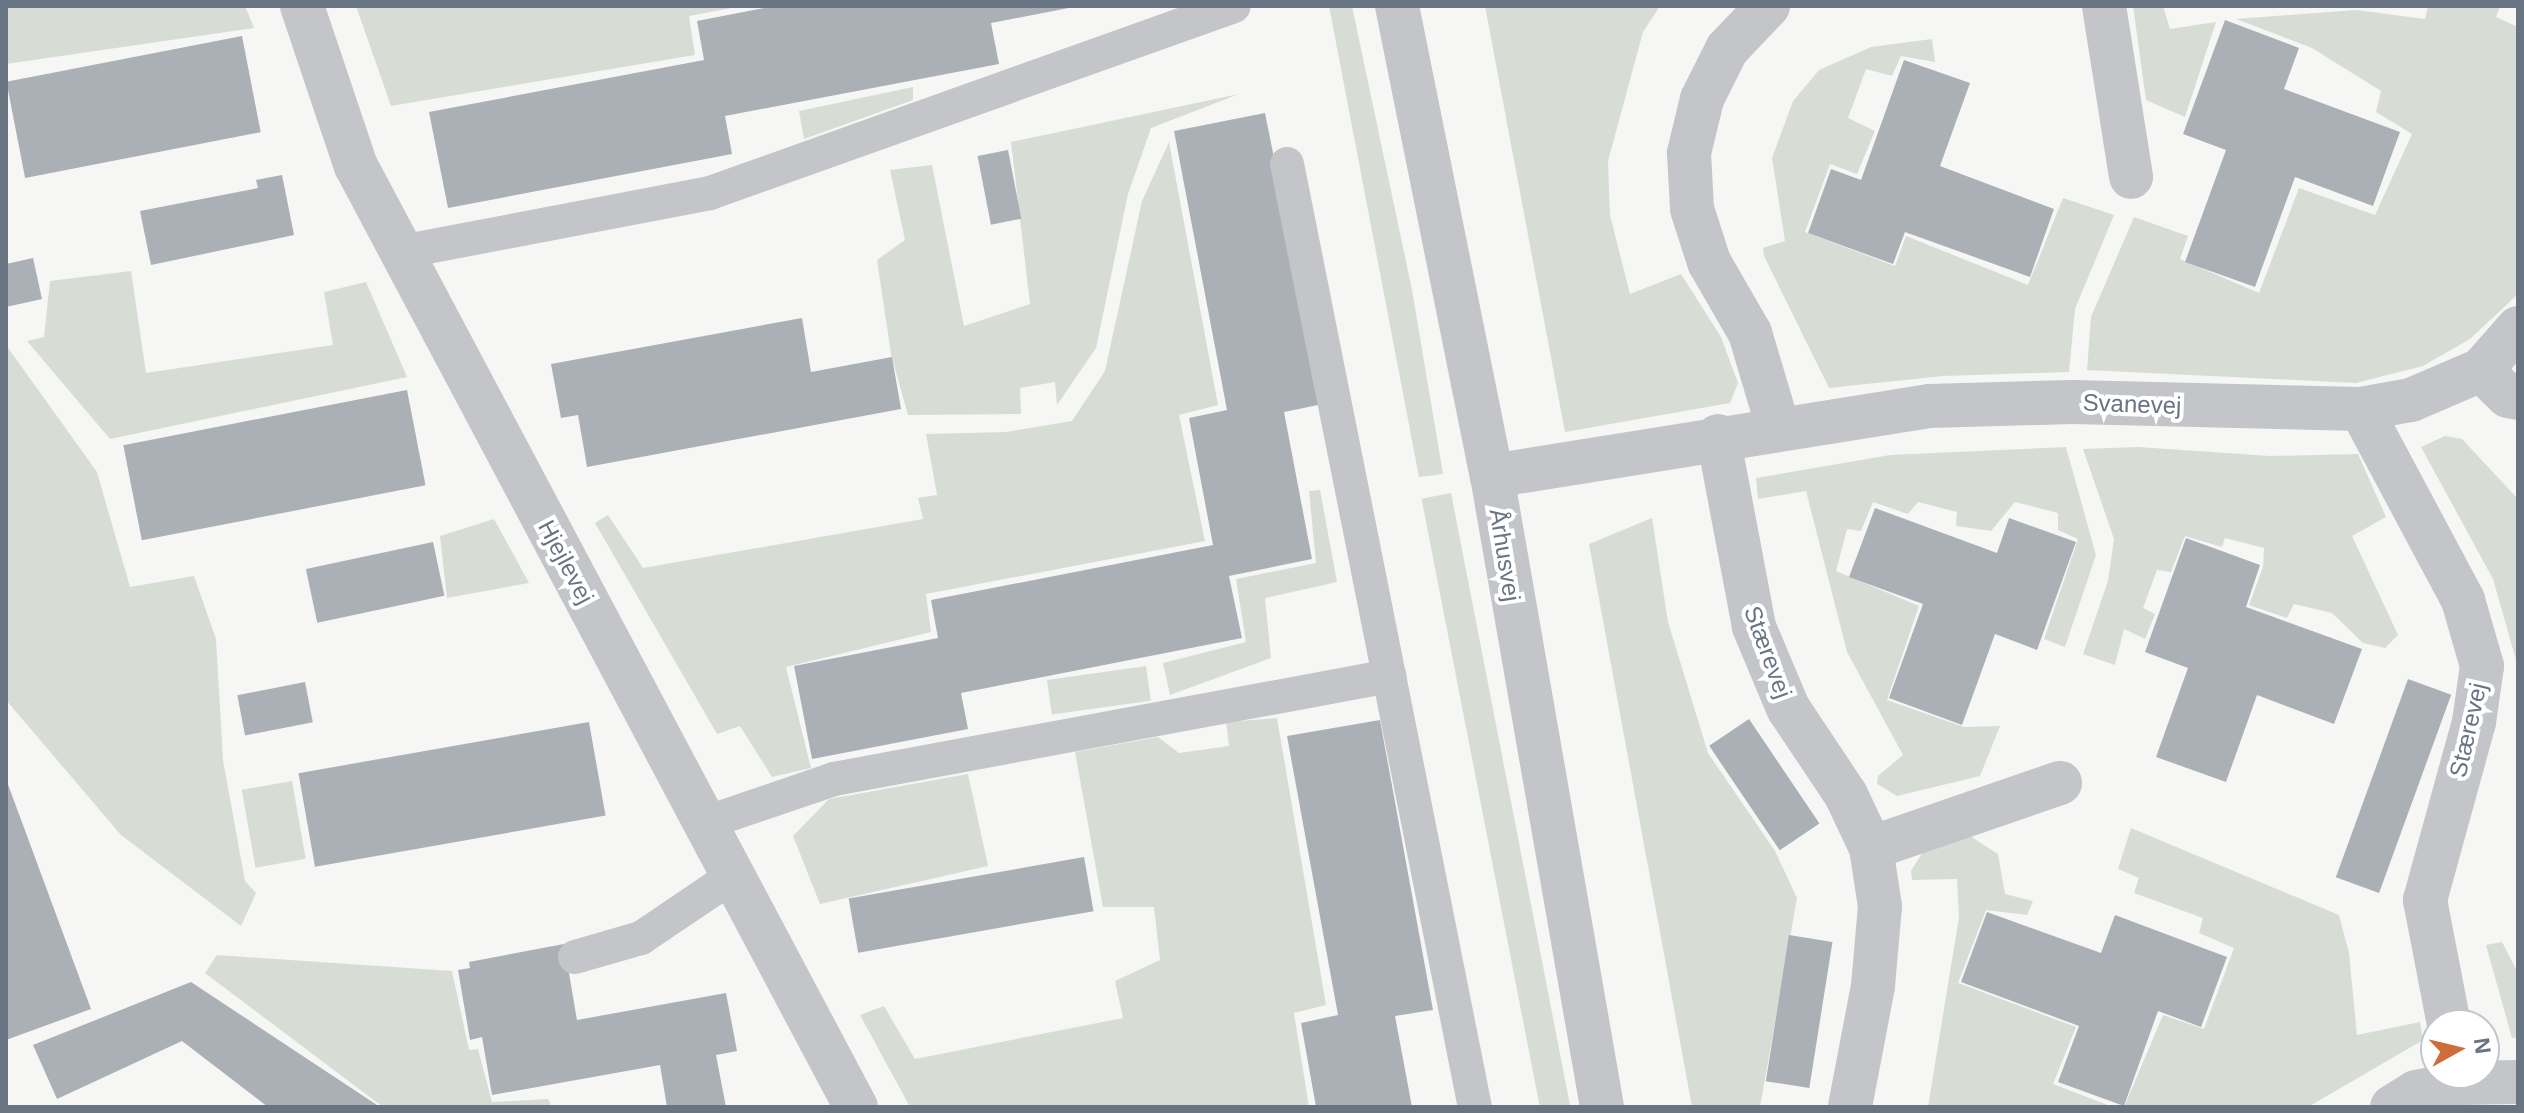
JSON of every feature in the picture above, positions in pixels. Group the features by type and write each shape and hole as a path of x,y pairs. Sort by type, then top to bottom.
{"street":[{"name":"Hjejlevej","path":"302,6 356,166 856,1107"},
{"name":"Århusvej","path":"1397,6 1492,476 1602,1107"},
{"path":"1768,6 1727,49 1702,99 1689,153 1696,223 1709,262 1754,345 1778,427"},
{"path":"2104,6 2131,177"},
{"name":"Svanevej","path":"1492,476 1718,436 1929,406 2009,404 2361,409 2411,400 2481,370 2518,328"},
{"path":"2481,370 2508,396 2518,398"},
{"name":"Stærevej","path":"2361,409 2463,600 2482,666 2474,722 2425,900 2446,1009"},
{"name":"Stærevej","path":"1718,436 1754,627 1788,708 1846,795 1871,848 1880,906 1873,986 1850,1107"},
{"path":"1871,848 2060,783"},
{"path":"2392,1107 2425,1089"}],"lane":[{"path":"401,252 710,193 1234,6"},
{"path":"1287,164 1475,1107"},
{"path":"705,823 834,779 1390,676"},
{"path":"575,957 641,938 733,876"}],"shaded area":[{"path":"6,6 245,6 254,28 6,64"},
{"path":"356,6 742,6 689,16 695,55 391,106"},
{"path":"1329,6 1352,6 1412,290 1443,474 1419,477"},
{"path":"1485,6 1660,6 1643,32 1608,161 1610,215 1630,294 1681,274 1721,337 1738,383 1730,403 1565,432"},
{"path":"2133,6 2163,6 2170,29 2216,22 2185,117 2146,100"},
{"path":"2428,6 2500,6 2496,17 2518,27 2518,294 2470,339 2423,366 2356,383 2087,370 2091,317 2134,217 2188,236 2180,259 2259,293 2299,188 2375,215 2412,134 2376,112 2381,91 2312,48 2236,19 2356,10 2425,19"},
{"path":"1932,39 1935,62 1901,56 1892,76 1866,69 1848,118 1875,131 1857,174 1830,164 1805,232 1895,266 1906,236 2028,285 2063,198 2114,215 2075,309 2069,372 1943,376 1829,388 1764,256 1763,248 1785,241 1772,158 1793,101 1819,70 1871,47"},
{"path":"913,87 913,100 804,139 799,111"},
{"path":"1239,94 1151,128 1128,194 1096,348 1057,405 1055,382 1020,388 1021,414 908,415 891,354 877,260 905,240 890,170 932,165 964,326 1030,304 1011,142"},
{"path":"1169,142 1218,405 1179,415 1205,541 926,594 931,632 786,667 811,768 772,777 740,726 717,734 595,523 608,515 643,568 923,519 918,498 937,495 926,434 1006,432 1072,421 1105,371 1142,201"},
{"path":"131,271 146,373 333,345 324,292 366,282 407,377 110,439 27,341 44,337 50,281"},
{"path":"6,345 97,472 130,587 194,576 216,639 223,760 245,881 256,893 241,926 121,835 6,700"},
{"path":"2445,436 2462,439 2518,499 2518,667 2493,579 2421,447"},
{"path":"2066,447 2096,555 2065,647 2044,639 2078,539 2058,530 2058,513 2015,502 1991,531 1956,526 1957,512 1918,502 1908,514 1873,502 1861,531 1847,529 1836,571 1919,606 1887,700 1964,727 2000,726 1980,776 1897,796 1877,784 1878,776 1903,755 1847,652 1806,491 1758,499 1756,478 1890,455"},
{"path":"2138,447 2270,456 2358,454 2386,517 2352,536 2398,635 2385,648 2363,643 2332,613 2294,604 2287,618 2249,605 2263,567 2264,548 2225,538 2222,547 2185,536 2171,572 2157,570 2143,608 2155,614 2145,639 2124,629 2115,665 2083,654 2108,581 2114,539 2083,449"},
{"path":"1320,490 1337,582 1265,598 1271,658 1170,695 1163,663 1246,642 1236,579 1316,563 1309,491"},
{"path":"1451,493 1570,1107 1540,1107 1422,499"},
{"path":"1652,518 1668,622 1708,753 1775,851 1797,898 1760,1107 1692,1107 1589,544"},
{"path":"494,519 529,583 447,598 440,536"},
{"path":"1146,666 1151,701 1052,715 1047,680"},
{"path":"1277,718 1326,1005 1294,1013 1309,1107 910,1107 860,1015 884,1006 915,1059 1123,1018 1115,981 1160,960 1154,907 1103,907 1075,752 1158,737 1179,753 1229,746 1226,722"},
{"path":"968,774 988,866 820,904 793,836 829,799"},
{"path":"292,781 306,859 255,868 242,790"},
{"path":"2131,828 2339,915 2349,953 2357,1035 2420,1022 2420,1042 2308,1107 2124,1107 2163,1015 2204,1029 2234,948 2199,933 2203,918 2134,893 2139,878 2118,869"},
{"path":"1970,836 1998,854 2005,894 2033,901 2027,915 1986,910 1958,983 2076,1027 2053,1084 2113,1107 1928,1107 1959,917 1957,879 1912,880 1911,871 1924,850"},
{"path":"2502,942 2518,973 2518,1038 2512,1038 2486,945"},
{"path":"217,955 452,971 469,1050 478,1049 492,1102 548,1099 552,1107 383,1107 205,973"}],"building":[{"path":"775,6 1074,7 991,23 999,64 725,116 732,154 448,208 429,112 704,60 697,21"},
{"path":"2225,20 2299,48 2284,89 2400,132 2373,206 2295,177 2255,287 2185,262 2226,150 2183,134"},
{"path":"242,36 261,132 25,178 6,82"},
{"path":"1904,60 1970,83 1940,166 2054,209 2030,277 1905,232 1893,264 1808,233 1831,169 1861,180"},
{"path":"1265,113 1323,404 1284,412 1312,559 1229,576 1242,638 961,693 968,729 812,759 794,666 938,638 931,600 1213,545 1189,418 1227,410 1174,131"},
{"path":"1008,150 1021,219 991,225 978,156"},
{"path":"282,175 294,235 151,265 140,211 258,188 256,180"},
{"path":"33,258 42,299 6,307 6,264"},
{"path":"802,318 811,372 892,357 901,409 587,467 578,415 561,418 551,364"},
{"path":"407,390 426,485 142,540 123,445"},
{"path":"1875,508 1997,553 2009,518 2076,542 2037,650 1995,634 1962,725 1889,698 1923,604 1849,577"},
{"path":"2186,538 2260,565 2246,607 2362,649 2334,724 2257,695 2226,782 2156,757 2188,668 2145,652"},
{"path":"433,542 444,596 317,623 306,569"},
{"path":"2408,679 2451,695 2379,893 2336,877"},
{"path":"305,682 313,722 245,735 237,695"},
{"path":"1749,719 1819,823 1780,850 1709,746"},
{"path":"1380,720 1433,1010 1395,1016 1412,1107 1316,1107 1301,1023 1338,1015 1287,736"},
{"path":"589,722 605,816 315,867 298,773"},
{"path":"6,779 91,1009 6,1040"},
{"path":"1084,857 1094,911 858,953 849,899"},
{"path":"1987,912 2101,953 2115,915 2227,957 2201,1027 2158,1011 2124,1106 2058,1082 2079,1026 1961,982"},
{"path":"1789,935 1832,942 1809,1088 1766,1081"},
{"path":"564,944 577,1020 726,993 737,1051 716,1055 726,1107 667,1107 660,1065 492,1095 482,1037 470,1040 458,970 470,968 469,962"},
{"path":"191,982 380,1107 268,1107 182,1041 57,1099 33,1045"}]}
